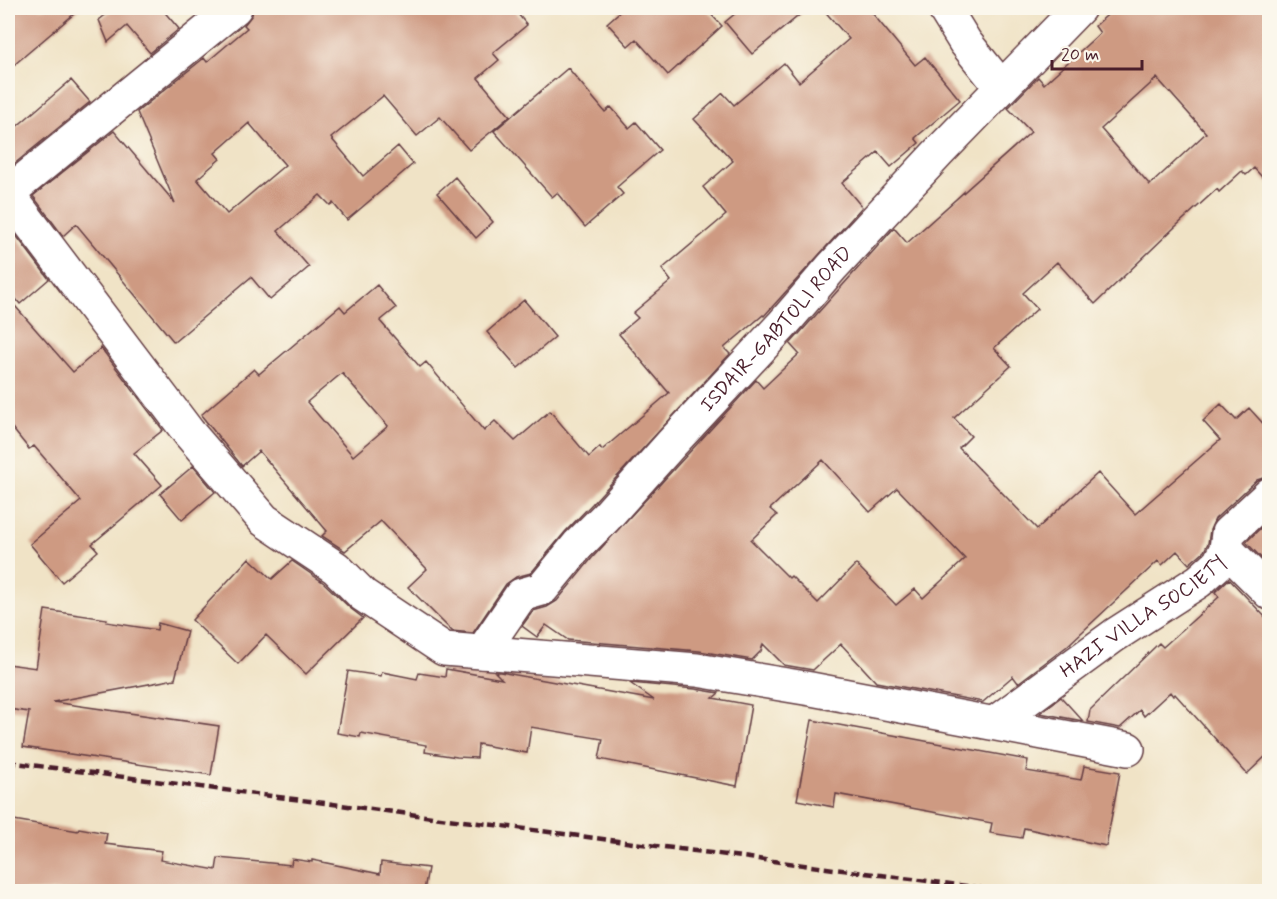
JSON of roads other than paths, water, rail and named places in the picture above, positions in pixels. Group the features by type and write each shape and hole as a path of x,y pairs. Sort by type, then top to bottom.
{"street":[{"path":"235,8 8,194 189,433 264,520 336,568 363,595 444,649 697,670 811,688 1128,749"},
{"path":"944,8 965,42 1001,87"},
{"name":"ISDAIR-GABTOLI ROAD","path":"482,652 521,596 542,589 578,545 783,324 832,267 1001,87 1079,8"},
{"name":"HAZI VILLA SOCIETY","path":"996,722 1115,635 1199,581 1219,563 1226,549 1228,533 1269,494"},
{"path":"1226,549 1269,593"}],"railway":[{"path":"8,762 1012,892"}]}
